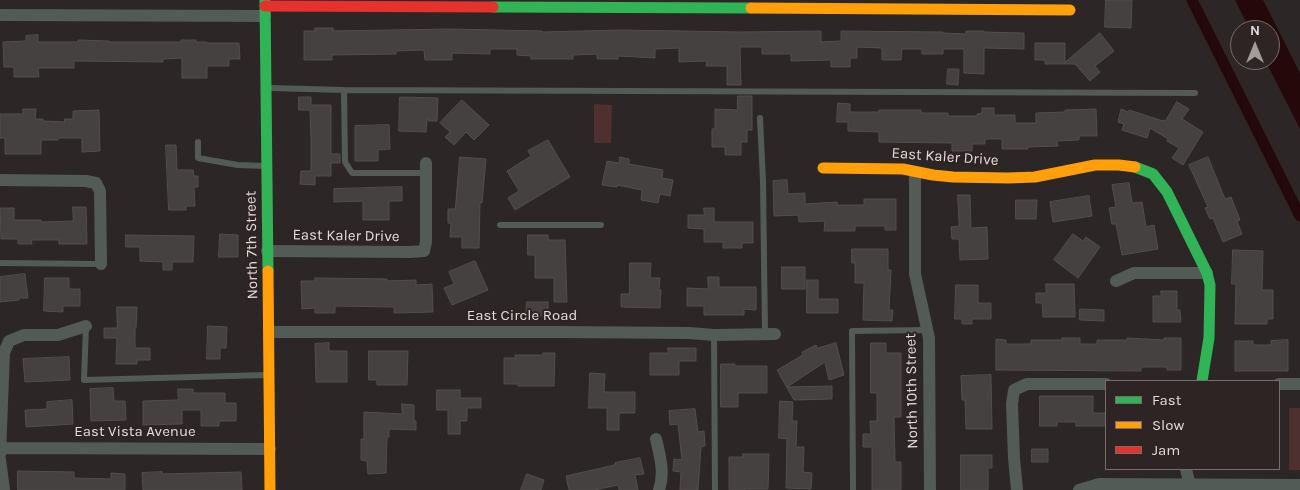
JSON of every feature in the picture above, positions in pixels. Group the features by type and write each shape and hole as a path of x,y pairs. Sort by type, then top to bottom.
{"street":[{"path":"0,15 265,7 1070,10"},
{"name":"North 7th Street","path":"265,7 270,490"},
{"name":"East Kaler Drive","path":"823,168 884,168 953,177 1026,177 1095,165 1119,164 1136,167 1153,174 1167,192 1207,273"},
{"name":"East Kaler Drive","path":"267,251 424,251 426,242 426,168"},
{"name":"North 10th Street","path":"915,172 915,274 929,338 930,490"},
{"path":"0,180 86,181 96,183 100,191 101,264"},
{"path":"1116,281 1134,274 1207,273 1210,285 1208,338 1202,380"},
{"path":"0,454 4,353 9,342 24,335 58,335 86,326"},
{"name":"East Circle Road","path":"269,332 770,334"},
{"path":"1017,490 1012,404 1014,390 1027,384 1105,384"},
{"path":"1280,384 1300,384"},
{"path":"656,439 662,467 659,490"},
{"name":"East Vista Avenue","path":"0,448 270,449"},
{"path":"0,459 4,490"},
{"path":"1186,470 1190,487"},
{"path":"1079,490 1099,484 1190,487 1300,485"}],"lane":[{"path":"266,88 344,90 1195,93"},
{"path":"344,90 345,162 352,173 426,168"},
{"path":"760,118 770,334"},
{"path":"198,142 198,158 238,165 266,166"},
{"path":"500,225 601,226"},
{"path":"0,263 101,264"},
{"path":"86,326 84,380 269,375"},
{"path":"853,490 852,330 928,330"},
{"path":"714,335 715,490"}],"shaded area":[{"path":"1235,0 1263,0 1273,20 1245,20"},
{"path":"1280,34 1300,73 1300,129 1270,70 1280,70"},
{"path":"594,104 612,105 611,143 594,143"},
{"path":"1289,408 1300,408 1300,470 1289,470"}],"building":[{"path":"1106,0 1132,0 1131,28 1105,27"},
{"path":"315,28 333,28 333,31 450,29 542,32 621,30 821,31 821,42 841,41 841,31 966,34 966,31 984,31 1024,33 1024,49 984,48 984,74 964,73 964,49 943,49 943,54 922,54 922,49 902,49 901,60 882,60 882,48 857,47 857,58 850,58 850,67 831,67 831,60 791,61 791,54 762,54 762,47 740,47 741,85 727,85 727,66 706,66 707,61 679,62 679,48 655,49 655,58 618,56 618,59 597,59 597,54 573,55 573,59 531,59 531,56 517,55 517,49 490,49 490,54 452,53 452,60 425,60 424,50 396,51 396,54 332,55 332,60 304,60 304,31 315,31"},
{"path":"1100,33 1114,51 1095,66 1100,72 1090,81 1075,64 1045,64 1045,60 1035,60 1035,43 1065,43 1065,62"},
{"path":"38,35 38,42 78,42 78,40 181,42 181,40 196,40 196,42 207,43 239,43 240,59 229,59 229,66 207,66 207,78 182,78 182,58 163,59 163,62 74,61 74,68 38,68 39,77 14,77 14,67 4,67 3,42 26,41 26,36"},
{"path":"948,69 959,69 958,85 947,84"},
{"path":"738,96 752,96 752,130 747,130 747,142 741,142 741,155 725,155 725,147 712,147 712,129 715,129 715,109 737,110"},
{"path":"299,97 311,97 311,105 331,105 331,154 340,154 340,163 331,163 331,176 315,176 315,185 300,184 301,171 311,171 311,137 310,110 299,110"},
{"path":"400,97 438,98 437,121 429,121 427,119 426,132 399,131"},
{"path":"462,100 489,125 474,140 466,132 454,145 445,137 450,132 440,123"},
{"path":"1177,102 1189,109 1182,119 1203,132 1183,165 1172,158 1179,148 1167,141 1168,139 1150,128 1147,138 1122,130 1124,124 1118,122 1121,109 1165,121"},
{"path":"838,103 850,104 850,112 921,110 921,113 948,113 948,116 977,116 977,114 982,113 982,108 994,108 994,115 1015,115 1015,123 1036,123 1036,113 1096,109 1097,136 1079,136 1079,140 1057,141 1058,146 1028,147 1028,149 1002,149 1002,139 985,139 985,144 972,144 972,151 952,151 952,143 879,142 879,132 848,131 848,122 837,122"},
{"path":"23,109 36,109 35,119 65,122 64,119 73,119 73,111 99,110 100,151 82,152 82,138 58,138 58,140 41,140 41,154 5,154 5,138 0,138 0,114 23,114"},
{"path":"389,125 390,149 378,150 378,161 355,161 355,126"},
{"path":"548,140 570,177 515,210 508,198 519,191 507,171 531,156 528,151"},
{"path":"166,145 176,145 177,170 193,170 194,176 198,176 198,187 194,187 195,206 186,206 186,210 169,210"},
{"path":"460,157 486,159 482,203 480,203 479,248 462,248 462,237 450,237 451,223 448,223 448,209 455,209"},
{"path":"620,157 629,159 629,164 663,170 662,178 673,180 670,196 660,194 658,203 641,200 642,190 617,185 617,187 602,185 607,161 619,163"},
{"path":"1208,157 1225,199 1231,197 1240,220 1237,221 1242,234 1223,242 1213,218 1210,219 1205,208 1208,207 1189,165"},
{"path":"787,180 788,194 805,193 805,204 837,202 837,205 864,205 864,199 896,199 896,230 885,230 885,226 855,226 855,231 824,231 825,221 799,222 798,215 774,216 773,181"},
{"path":"1129,183 1132,203 1142,202 1146,227 1154,225 1158,249 1122,255 1116,224 1112,224 1109,208 1116,207 1112,185"},
{"path":"402,187 402,201 389,201 389,220 363,220 363,201 334,202 334,189"},
{"path":"958,195 970,195 971,228 987,227 988,259 960,260 959,239 952,239 951,227 959,226"},
{"path":"1089,196 1092,216 1053,222 1050,202"},
{"path":"1016,200 1037,200 1036,219 1016,219"},
{"path":"73,207 86,207 87,244 59,244 59,240 31,240 32,244 18,244 18,239 1,239 0,208 14,208 14,220 41,220 41,222 73,221"},
{"path":"704,208 714,208 714,222 753,222 753,243 742,243 742,248 723,248 723,242 704,242 704,229 688,228 688,215 704,215"},
{"path":"220,234 238,235 238,257 219,257"},
{"path":"1073,234 1083,241 1086,237 1100,247 1078,278 1054,260"},
{"path":"126,235 194,236 193,262 172,262 172,270 163,270 163,262 140,261 140,247 126,247"},
{"path":"528,235 548,235 548,240 565,240 567,302 554,302 554,278 535,278 535,255 528,255"},
{"path":"852,249 888,249 888,270 891,270 889,310 893,310 892,321 863,320 864,283 855,283 855,263 852,263"},
{"path":"1233,250 1263,251 1262,290 1273,290 1273,319 1267,319 1267,324 1235,324 1236,284 1232,284"},
{"path":"475,261 488,290 452,305 444,288 454,284 449,272"},
{"path":"630,263 651,263 650,278 660,278 660,308 621,307 621,294 629,294"},
{"path":"782,267 805,267 805,289 782,289"},
{"path":"25,274 28,298 0,302 0,277"},
{"path":"708,277 719,277 719,287 756,287 756,310 744,309 744,315 704,315 704,306 687,306 687,288 708,289"},
{"path":"45,278 69,278 69,289 80,289 80,306 63,306 63,312 44,311"},
{"path":"315,278 387,279 387,281 416,280 416,285 432,284 433,312 394,313 394,307 335,306 335,313 315,313 315,308 302,309 301,281 315,281"},
{"path":"807,280 818,280 818,299 838,299 838,313 807,313"},
{"path":"1046,284 1074,284 1075,317 1043,317 1042,303 1036,303 1036,293 1046,293"},
{"path":"956,285 978,285 978,303 991,303 991,319 972,319 972,324 962,324 962,319 955,319"},
{"path":"1161,291 1177,291 1177,310 1180,310 1181,322 1153,322 1153,296 1161,296"},
{"path":"527,302 548,302 548,316 526,316"},
{"path":"117,307 137,307 135,348 150,348 150,360 137,360 137,364 116,364 117,338 104,338 104,328 117,328"},
{"path":"1080,309 1104,310 1104,321 1080,320"},
{"path":"208,326 227,327 226,348 220,348 220,359 207,359"},
{"path":"1062,338 1080,338 1080,344 1097,344 1097,340 1127,340 1127,338 1164,340 1164,338 1181,338 1181,370 1167,370 1167,367 1141,367 1141,371 996,370 996,339 1006,340 1006,344 1031,344 1031,340 1062,340"},
{"path":"1288,340 1288,371 1235,371 1235,341 1253,341 1253,345 1271,345 1271,341"},
{"path":"329,343 329,351 347,351 347,382 316,382 315,344"},
{"path":"836,343 844,375 829,380 825,362 787,387 832,386 832,399 794,400 777,370 803,355 802,352 816,345 817,348"},
{"path":"871,343 886,343 886,353 901,353 901,417 894,417 895,462 901,462 901,490 872,490 872,447 863,447 863,434 871,434 870,421 877,421 877,393 871,393"},
{"path":"668,348 696,348 696,361 679,361 679,375 650,375 650,353 668,353"},
{"path":"369,351 408,351 407,385 377,385 377,380 369,380"},
{"path":"543,353 555,353 554,386 504,384 504,358 515,358 515,355 543,355"},
{"path":"69,357 70,380 25,382 23,359"},
{"path":"721,364 767,366 767,393 738,393 738,407 721,407"},
{"path":"590,373 605,374 604,392 635,392 635,413 619,413 619,430 607,430 607,408 589,408"},
{"path":"991,375 992,429 966,429 965,400 962,400 961,376"},
{"path":"113,388 114,401 125,401 126,420 91,421 90,389"},
{"path":"178,389 193,389 193,393 225,393 225,403 236,403 236,421 219,421 219,426 201,426 201,410 182,410 182,424 143,425 143,401 178,400"},
{"path":"437,390 460,390 460,398 481,398 481,408 467,408 467,421 460,421 460,434 448,434 448,410 437,410"},
{"path":"1040,396 1093,396 1093,413 1105,413 1105,426 1076,426 1076,422 1057,422 1057,426 1040,426"},
{"path":"72,400 73,424 26,427 25,410 47,409 47,402"},
{"path":"780,401 793,402 792,421 797,421 796,447 804,447 803,472 812,473 811,489 786,488 787,439 779,438"},
{"path":"402,404 414,405 416,430 389,429 386,473 368,474 367,461 361,460 361,439 364,439 364,412 402,414"},
{"path":"695,409 698,432 704,431 705,446 701,447 698,490 680,490 681,472 673,471 674,459 682,460 678,424 670,425 669,411"},
{"path":"1032,449 1048,449 1048,462 1032,462"},
{"path":"743,454 769,454 768,489 729,490 729,457 743,457"},
{"path":"961,455 992,455 992,468 988,468 988,490 961,490"},
{"path":"640,458 644,474 635,475 638,490 619,490 618,485 594,490 569,490 566,476"},
{"path":"18,471 74,472 74,478 111,479 111,473 125,474 125,490 18,490"},
{"path":"162,472 162,474 241,472 242,490 143,490 142,473"},
{"path":"527,474 544,480 541,490 521,490"}],"waterway":[{"path":"1192,0 1300,216"}],"traffic: fast":[{"path":"265,0 268,271"},
{"path":"493,7 751,8"},
{"path":"1135,167 1153,174 1167,192 1207,273 1210,285 1209,338 1202,380"}],"traffic: slow":[{"path":"751,8 1070,10"},
{"path":"823,168 903,169 953,177 1008,178 1035,177 1095,165 1135,167"},
{"path":"268,271 270,490"}],"traffic: jam":[{"path":"265,6 493,7"}]}
